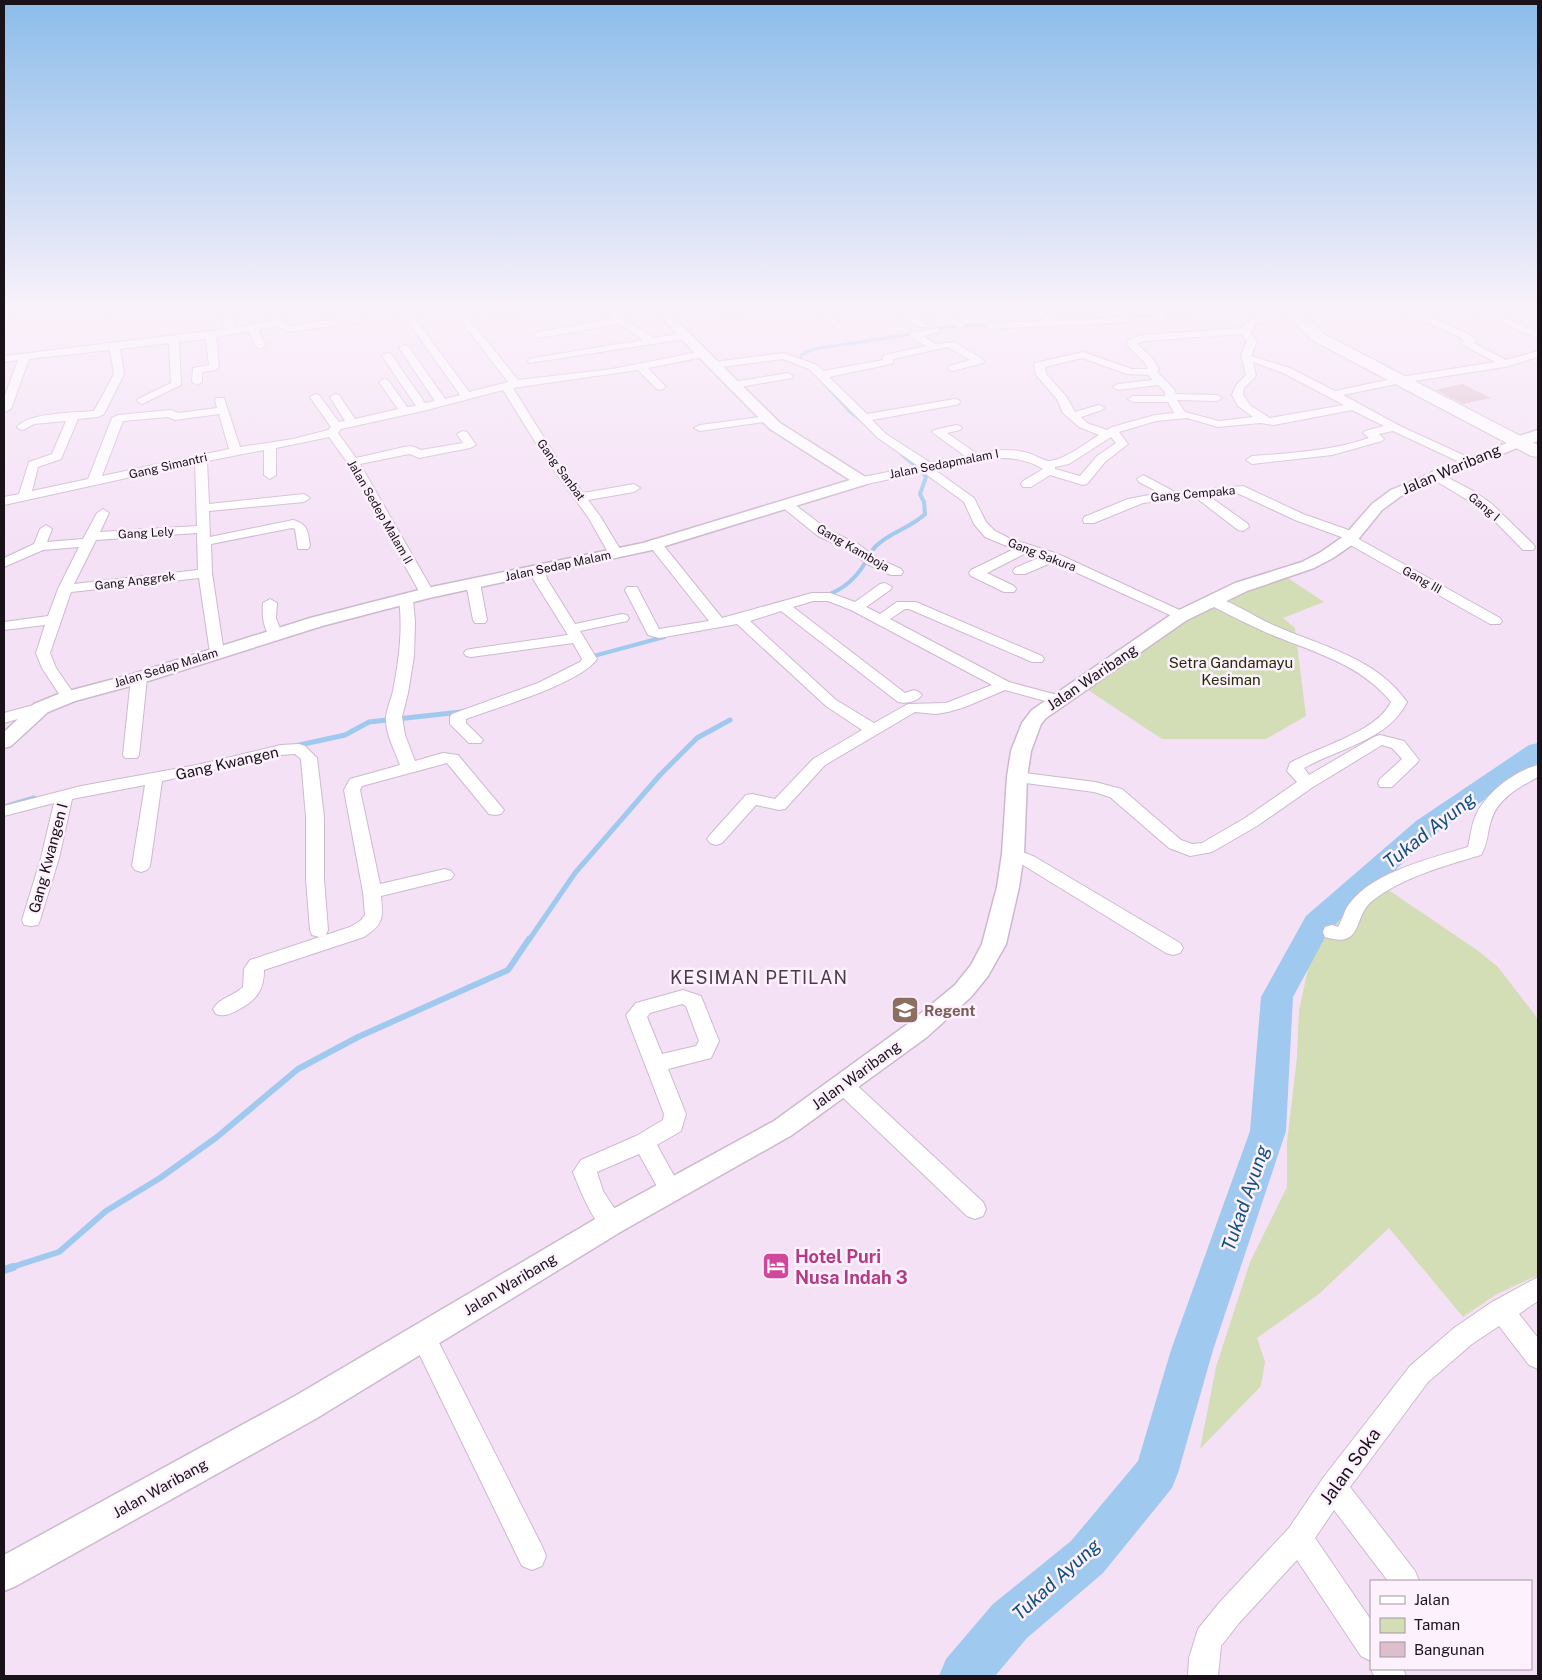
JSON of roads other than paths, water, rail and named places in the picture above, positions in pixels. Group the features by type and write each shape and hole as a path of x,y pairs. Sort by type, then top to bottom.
{"main road":[{"path":"1409,384 1538,452"},
{"path":"1519,442 1538,435"}],"street":[{"path":"5,409 14,384"},
{"path":"23,427 32,421 98,414 114,384"},
{"path":"142,401 175,384"},
{"path":"386,384 405,412"},
{"path":"407,384 423,408"},
{"path":"429,384 442,403"},
{"path":"454,384 465,401"},
{"name":"Gang Simantri","path":"4,501 201,458 270,446 352,423 442,403 465,401 516,384"},
{"path":"658,384 661,388"},
{"path":"830,384 882,436 923,468"},
{"path":"1050,384 1059,394 1066,409 1086,427 1110,433"},
{"path":"1118,387 1140,384"},
{"path":"1163,384 1170,391 1180,416"},
{"path":"1243,384 1238,389 1238,396 1245,408 1268,421"},
{"path":"1314,384 1395,427 1468,462"},
{"path":"1335,394 1380,384"},
{"name":"Gang Sanbat","path":"511,385 554,461 581,497 616,554"},
{"path":"734,385 767,419 793,439 862,481"},
{"path":"335,397 352,423"},
{"path":"154,415 158,398"},
{"name":"Jalan Sedep Malam II","path":"315,398 333,423 426,593"},
{"path":"1133,399 1217,398"},
{"path":"864,418 955,402"},
{"path":"93,482 118,418 172,413 175,417 221,404"},
{"path":"200,405 221,404"},
{"path":"221,404 235,451"},
{"path":"1027,484 1047,468 1065,461 1110,433 1140,421 1194,416 1218,424 1254,420 1277,422 1354,406"},
{"path":"1073,416 1098,408"},
{"path":"24,497 33,466 53,459 58,455 74,416"},
{"path":"700,428 767,419"},
{"path":"1252,460 1322,453 1350,447 1378,439 1369,434 1395,427"},
{"path":"956,428 938,432 974,457"},
{"name":"Jalan Sedapmalam I","path":"862,481 1000,452 1012,453 1084,481 1101,459 1122,444 1121,440 1110,433"},
{"path":"353,462 410,450 419,454 470,445 463,434"},
{"name":"Jalan Waribang","path":"4,1574 306,1407 612,1223 783,1128 918,1030 963,991 989,956 998,930 1013,854 1017,777 1021,751 1032,723 1046,708 1181,616 1211,600 1251,583 1314,562 1351,538 1377,507 1389,498 1435,475 1519,442"},
{"path":"270,446 270,475"},
{"path":"201,458 205,573 217,653"},
{"name":"Gang Sakura","path":"923,468 964,494 970,501 980,524 990,534 1006,542 1053,557 1181,616"},
{"name":"Gang I","path":"1435,475 1488,507 1528,547"},
{"path":"1143,479 1173,496"},
{"name":"Jalan Sedap Malam","path":"4,742 42,708 68,697 140,678 275,634 426,593 616,554 655,544 862,481"},
{"path":"581,497 634,488"},
{"name":"Gang Cempaka","path":"1089,520 1132,502 1239,489 1299,517 1351,538"},
{"path":"1198,494 1243,527"},
{"path":"202,508 304,498"},
{"name":"Gang Kamboja","path":"786,504 823,533 847,544 869,559 896,572"},
{"path":"68,697 49,668 43,652 65,589 103,513"},
{"name":"Gang Lely","path":"4,563 41,546 135,533 203,536 294,524 301,529 303,546"},
{"path":"41,546 40,543 46,529"},
{"name":"Gang III","path":"1351,538 1495,621"},
{"path":"655,544 718,623"},
{"path":"1009,589 976,573 1025,548"},
{"path":"1020,570 1053,557"},
{"path":"475,740 458,724 458,717 543,686 585,665 590,657 573,633 540,578 538,570"},
{"name":"Gang Anggrek","path":"65,589 205,573"},
{"path":"473,583 480,620"},
{"path":"856,607 885,587"},
{"path":"632,590 656,634 741,620 822,596 856,607 1004,685 1060,700"},
{"path":"406,598 409,617 409,638 395,720 410,768"},
{"path":"1211,600 1271,629 1322,649 1357,666 1387,686 1399,702 1395,714 1369,731 1315,755 1296,766 1294,771 1307,783"},
{"path":"270,603 269,618 275,634"},
{"path":"880,620 902,606 910,605 1037,659"},
{"path":"785,607 903,699 914,695"},
{"path":"471,653 573,633 622,618"},
{"path":"4,626 54,620"},
{"path":"741,620 832,703 873,730"},
{"path":"131,755 140,678"},
{"path":"716,839 752,799 779,805 819,762 914,707 928,711 942,709 1004,685"},
{"path":"4,718 42,708"},
{"path":"1017,777 1095,787 1116,793 1174,844 1182,848 1197,850 1206,848 1251,822 1307,783 1380,740 1398,744 1411,760 1386,783"},
{"name":"Gang Kwangen","path":"4,811 64,795 154,779 281,750 299,749 309,758 315,817 315,879 319,930"},
{"path":"223,1008 252,991 256,982 254,969 257,965 343,938 367,926 374,916 372,892 352,790 353,786 360,780 447,757 455,759 496,810"},
{"path":"1332,932 1339,935 1344,934 1348,930 1355,909 1365,897 1389,882 1434,864 1475,851 1480,839 1482,820 1496,797 1538,770"},
{"path":"141,866 154,779"},
{"name":"Gang Kwangen I","path":"31,920 60,823 64,795"},
{"path":"1013,854 1029,861 1173,948"},
{"path":"372,892 445,875"},
{"path":"612,1223 594,1196 584,1172 589,1166 644,1142 673,1125 675,1114 654,1064"},
{"path":"844,1085 975,1208"},
{"path":"644,1142 671,1190"},
{"name":"Jalan Soka","path":"1203,1676 1208,1640 1229,1613 1299,1538 1333,1488 1419,1374 1464,1336 1538,1288"},
{"path":"1502,1310 1538,1357"},
{"path":"423,1337 532,1556"},
{"path":"1333,1488 1403,1580"},
{"path":"1299,1538 1370,1644"}],"waterway":[{"path":"825,384 850,412 862,421"},
{"path":"901,454 922,472"},
{"path":"827,595 839,590 854,578 876,546 882,541 925,514 924,502 920,494 926,477 921,470"},
{"path":"590,657 664,637"},
{"path":"295,746 345,735 369,722 461,712"},
{"path":"529,940 575,873 660,775 697,738 730,720"},
{"name":"Tukad Ayung","path":"963,1676 1010,1621 1087,1557 1156,1473 1192,1350 1268,1131 1277,997 1317,923 1426,827 1538,751"},
{"path":"4,807 34,798"},
{"path":"9,1268 59,1252 106,1211 160,1178 217,1137 298,1069 358,1037 508,970 529,939"},
{"path":"4,1270 13,1267"}],"place":[{"name":"Regent","path":"905,1010"},
{"name":"Hotel Puri Nusa Indah 3","path":"776,1266"}],"district":[{"name":"KESIMAN PETILAN","path":"759,977"}],"park label":[{"name":"Setra Gandamayu Kesiman","path":"1231,670"}]}
